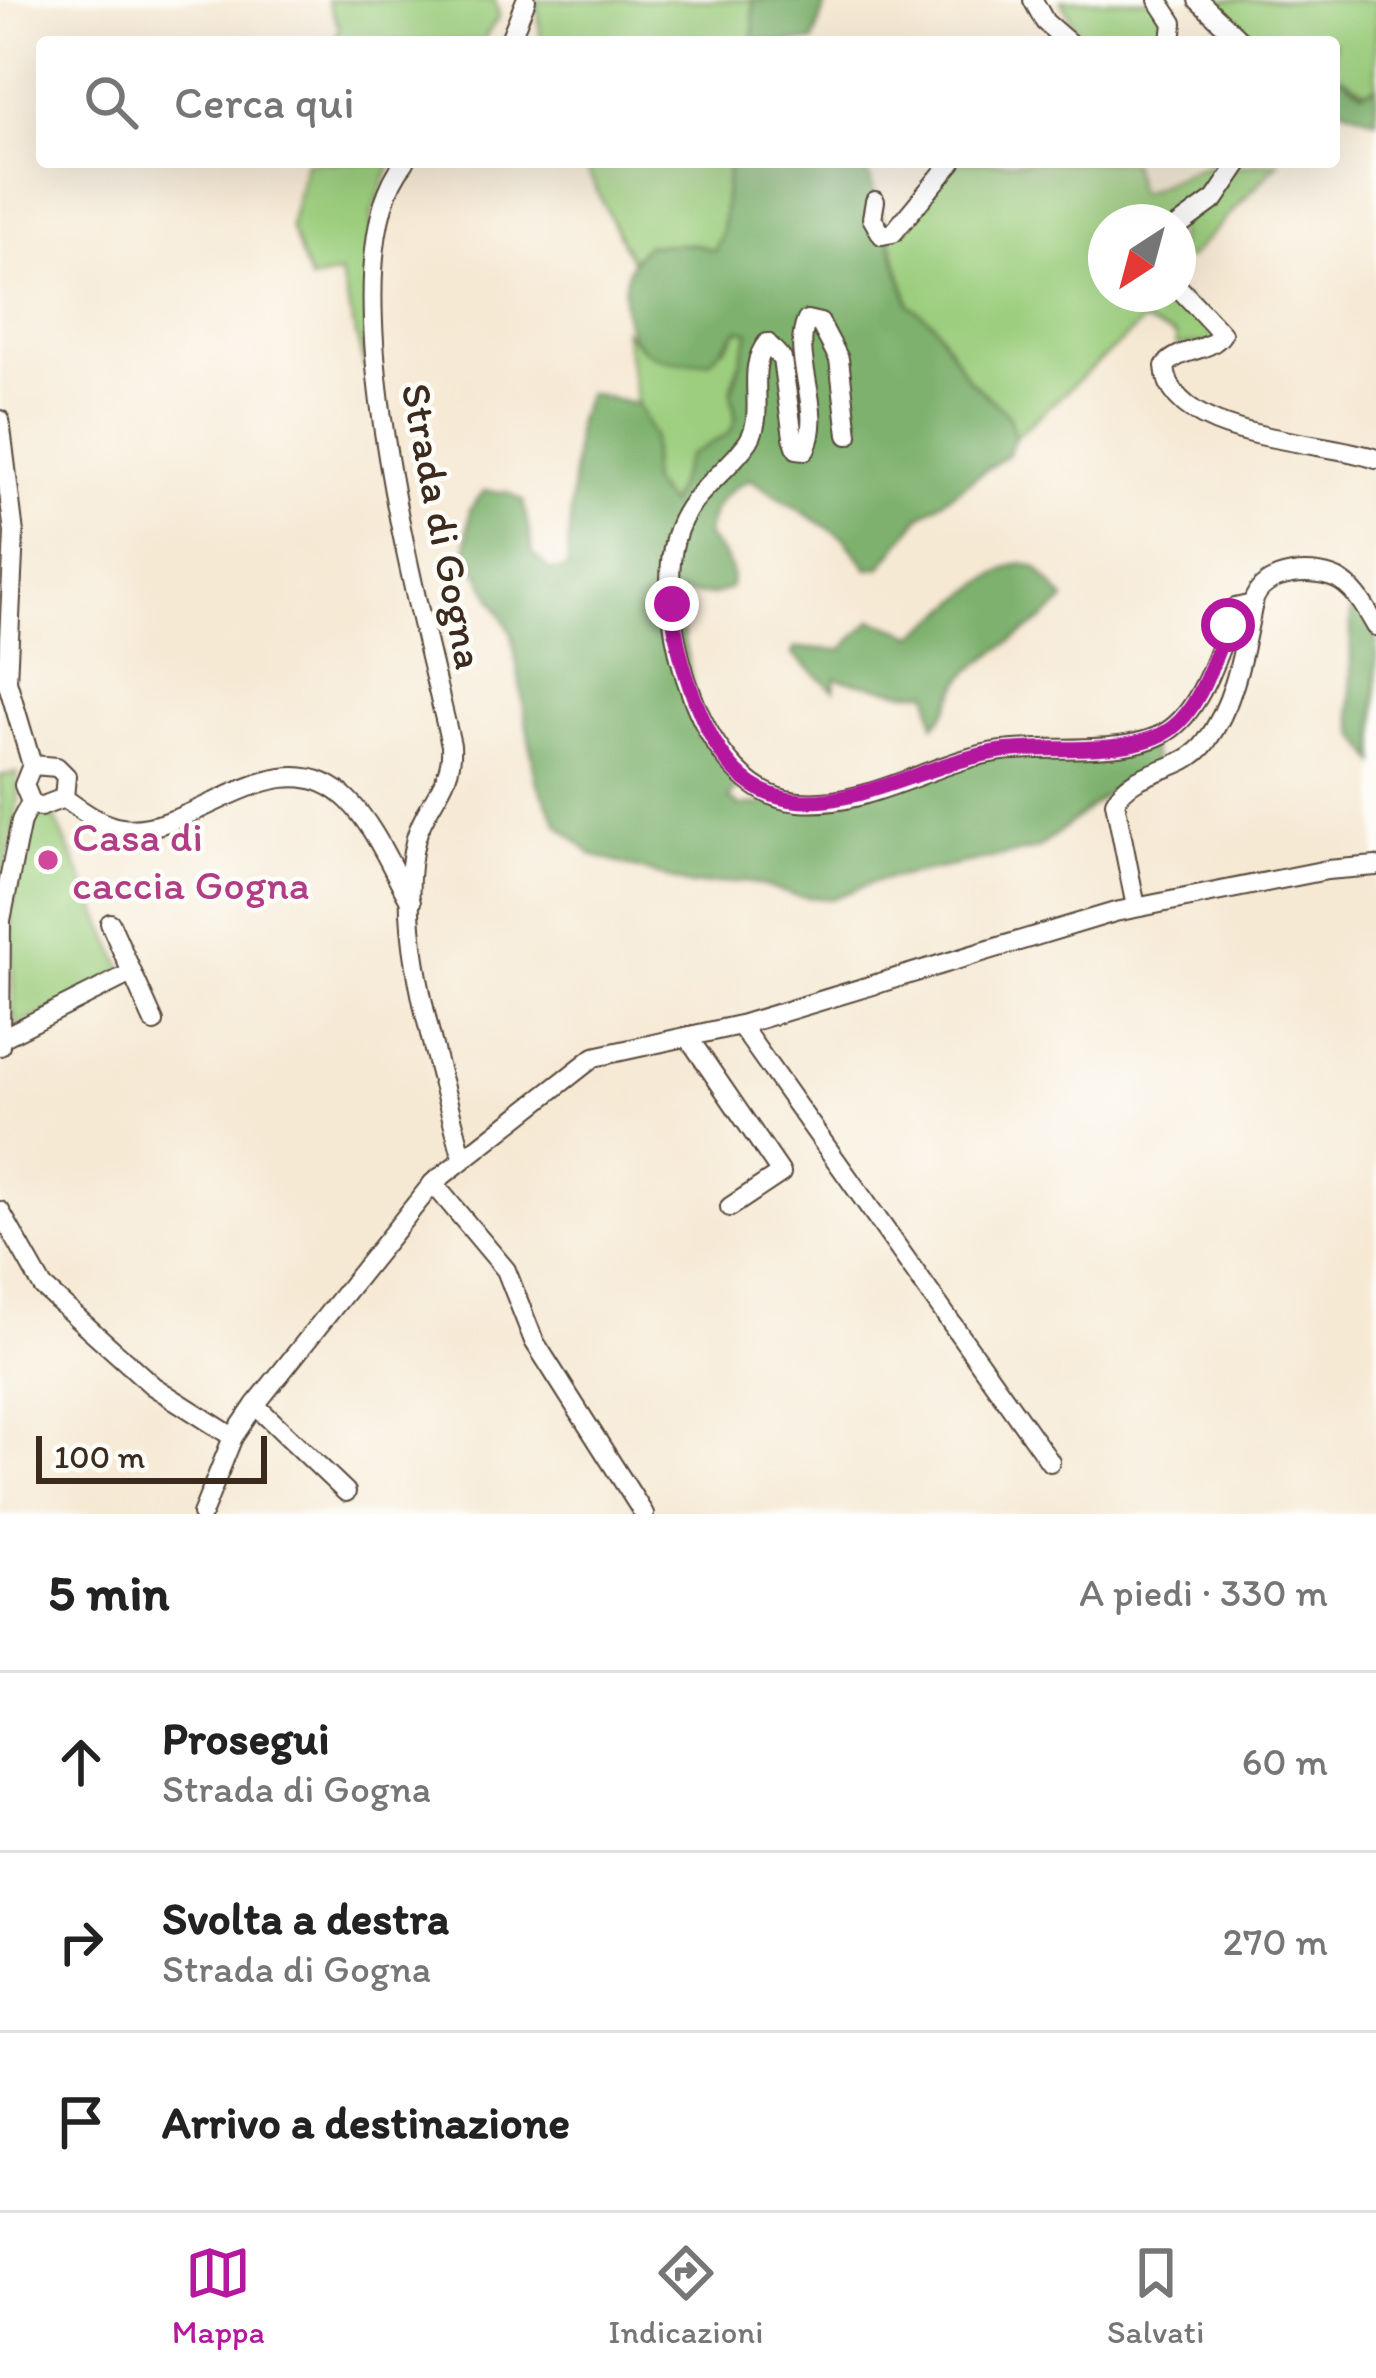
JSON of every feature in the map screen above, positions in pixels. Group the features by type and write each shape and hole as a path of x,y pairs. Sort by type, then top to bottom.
{"street":[{"path":"520,32 526,0"},
{"path":"1033,0 1056,36"},
{"path":"1158,0 1173,23 1172,36"},
{"path":"1198,0 1236,36"},
{"name":"Strada di Gogna","path":"401,168 381,198 377,409 452,763 416,836 411,902 422,986 462,1156"},
{"path":"874,201 872,218 882,235 893,233 947,168"},
{"path":"1196,213 1215,200 1236,168"},
{"path":"1196,306 1222,334 1215,343 1169,360 1165,373 1169,386 1198,414 1246,432 1376,459"},
{"path":"848,435 839,358 827,329 812,319 803,324 811,427 801,452 793,436 782,359 773,344 764,346 757,359 757,419 747,444 696,493 671,560 677,645 703,720 736,772 763,794 800,802 878,789 986,750 1157,738 1186,713 1235,608 1253,604"},
{"path":"0,420 14,533 7,681 32,765 23,785 31,802"},
{"path":"1136,908 1115,802 1125,788 1185,761 1207,741 1241,665 1253,604 1263,590 1287,575 1327,574 1352,590 1376,626"},
{"path":"31,802 50,806 64,798 66,776 57,767 32,765"},
{"name":"Strada di Gogna","path":"64,798 91,817 121,827 145,826 276,777 312,778 345,796 373,830 411,902"},
{"path":"31,802 21,821 1,920 2,1041 131,973"},
{"path":"202,1514 233,1437 255,1405 433,1184 462,1156 594,1057 740,1025 1136,908 1328,870 1376,866"},
{"path":"110,923 154,1022"},
{"path":"740,1025 1050,1462"},
{"path":"688,1037 781,1174 730,1207"},
{"path":"433,1184 506,1270 534,1341 644,1514"},
{"path":"0,1210 43,1288 153,1386 233,1437"},
{"path":"255,1405 346,1492"}],"green space":[{"path":"327,0 495,0 499,16 486,36 337,36 339,27"},
{"path":"537,0 753,0 754,36 540,36"},
{"path":"753,0 827,0 815,36 754,36"},
{"path":"1061,0 1158,0 1169,36 1081,36"},
{"path":"1198,0 1376,0 1376,87 1369,93 1340,77 1340,36 1236,36"},
{"path":"1340,77 1362,92 1376,87 1376,120 1340,107"},
{"path":"305,168 390,168 372,213 365,369 340,274 310,280 290,227"},
{"path":"586,168 727,168 722,233 714,251 647,245 631,260"},
{"path":"727,168 861,168 870,178 910,305 933,322 968,379 1008,414 1015,437 1008,454 921,516 880,568 868,569 844,538 750,479 720,501 706,536 729,566 730,588 714,595 675,593 699,721 747,779 729,798 739,806 818,798 990,755 1151,747 1156,768 1122,782 1037,849 876,881 831,899 797,896 746,881 691,885 592,855 558,824 536,780 512,634 466,551 470,509 484,491 507,492 523,501 533,554 550,571 567,569 577,421 588,393 637,404 653,436 650,482 669,505 688,456 730,433 736,418 731,393 749,332 739,329 710,361 662,359 639,346 632,335 626,321 625,285 635,258 647,245 694,244 714,251 722,233"},
{"path":"950,168 1132,168 1138,194 1201,168 1273,168 1196,250 1196,204 1088,204 1088,312 1196,309 1220,330 1215,343 1176,345 1176,335 1143,322 1015,437 1008,414 968,379 933,322 910,305 889,234"},
{"path":"739,329 749,332 732,387 733,428 721,445 681,479 670,506 650,482 653,436 637,404 624,330 641,348 725,348"},
{"path":"1022,563 1036,567 1065,600 971,670 934,725 929,692 904,692 836,678 834,690 792,654 795,648 842,650 872,620 915,635 980,585"},
{"path":"1351,592 1376,632 1376,762 1356,734 1351,711"},
{"path":"17,773 18,801 0,903 0,776"},
{"path":"28,817 55,818 126,975 14,1027 11,914"}],"place":[{"name":"Casa di caccia Gogna","path":"48,860"}],"route":[{"path":"672,604 677,645 716,745 736,772 763,794 800,802 878,789 978,755 1068,745 1118,746 1157,738 1186,713 1228,625"}]}
